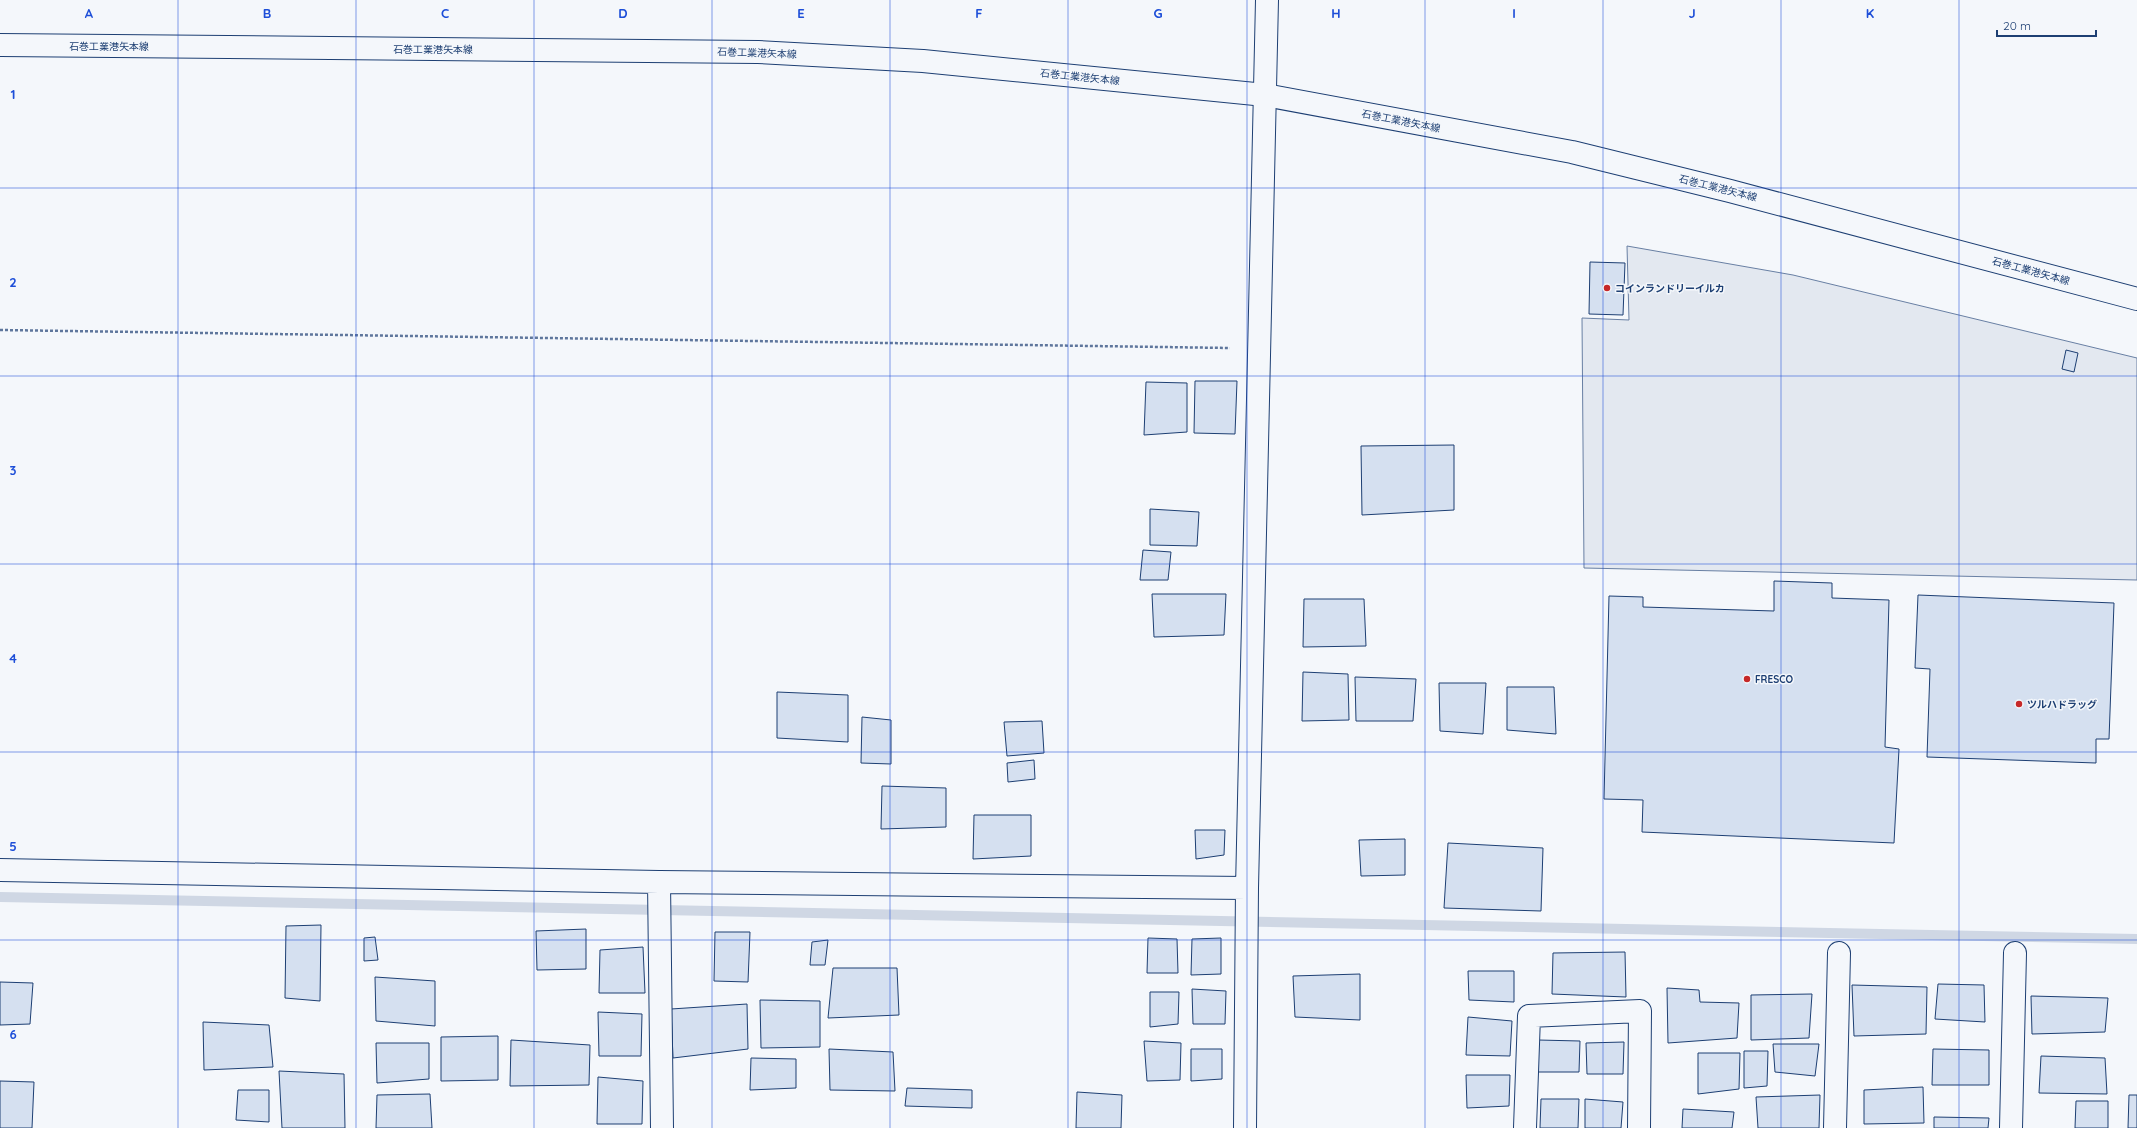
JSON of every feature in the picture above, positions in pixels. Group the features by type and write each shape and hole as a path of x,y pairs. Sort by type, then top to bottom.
{"street":[{"path":"1245,1128 1247,897 1267,0"},
{"name":"石巻工業港矢本線","path":"0,45 758,52 923,61 1265,95 1572,152 1730,191 2137,298"},
{"path":"0,870 659,888 1247,897"},
{"path":"659,888 662,1128"},
{"path":"1835,1128 1839,953"},
{"path":"2011,1128 2015,953"},
{"path":"1525,1128 1529,1016 1640,1011 1639,1128"}],"path":[{"path":"0,330 1259,348"}],"shaded area":[{"path":"1627,246 1793,275 2137,358 2137,580 1584,568 1582,318 1629,320"}],"building":[{"name":"コインランドリーイルカ","path":"1590,262 1625,263 1623,315 1589,314"},
{"path":"2066,350 2078,353 2074,372 2062,369"},
{"path":"1195,381 1237,381 1235,434 1194,433"},
{"path":"1146,382 1187,383 1187,432 1144,435"},
{"path":"1454,445 1454,510 1362,515 1361,446"},
{"path":"1150,509 1199,512 1197,546 1150,545"},
{"path":"1143,550 1171,552 1168,580 1140,580"},
{"name":"FRESCO","path":"1774,581 1832,583 1832,598 1889,600 1885,747 1899,749 1894,843 1642,832 1643,800 1604,799 1609,596 1643,597 1643,607 1774,611"},
{"path":"1152,594 1226,594 1224,635 1154,637"},
{"name":"ツルハドラッグ","path":"1918,595 2114,603 2109,739 2096,739 2096,763 1927,757 1930,669 1915,668"},
{"path":"1304,599 1364,599 1366,646 1303,647"},
{"path":"1303,672 1348,674 1349,720 1302,721"},
{"path":"1355,677 1416,679 1413,721 1356,721"},
{"path":"1439,683 1486,683 1483,734 1440,731"},
{"path":"1507,687 1554,687 1556,734 1507,730"},
{"path":"777,692 848,695 848,742 777,738"},
{"path":"862,717 891,720 891,764 861,763"},
{"path":"1042,721 1044,753 1007,756 1004,722"},
{"path":"1034,760 1035,779 1008,782 1007,763"},
{"path":"882,786 946,788 946,827 881,829"},
{"path":"974,815 1031,815 1031,856 973,859"},
{"path":"1195,830 1225,830 1224,855 1196,859"},
{"path":"1405,839 1405,875 1361,876 1359,840"},
{"path":"1448,843 1543,848 1541,911 1444,908"},
{"path":"321,925 320,1001 285,998 286,926"},
{"path":"586,929 586,969 537,970 536,931"},
{"path":"715,932 750,932 748,982 714,981"},
{"path":"375,937 378,960 364,961 364,938"},
{"path":"1148,938 1177,939 1178,973 1147,973"},
{"path":"1221,938 1221,974 1191,975 1192,939"},
{"path":"828,940 825,965 810,965 812,942"},
{"path":"643,947 645,993 599,993 600,950"},
{"path":"1625,952 1626,997 1552,994 1553,953"},
{"path":"833,968 897,968 899,1015 828,1018"},
{"path":"1468,971 1514,971 1514,1002 1469,1000"},
{"path":"1360,974 1360,1020 1295,1017 1293,976"},
{"path":"375,977 435,981 435,1026 376,1021"},
{"path":"0,982 33,983 30,1024 0,1025"},
{"path":"1938,984 1984,985 1985,1022 1935,1019"},
{"path":"1852,985 1927,987 1926,1034 1854,1036"},
{"path":"1667,988 1699,990 1700,1002 1739,1003 1737,1038 1668,1043"},
{"path":"1192,989 1226,991 1225,1024 1193,1024"},
{"path":"1150,992 1179,992 1178,1024 1150,1027"},
{"path":"1812,994 1809,1038 1751,1040 1751,995"},
{"path":"2031,996 2108,998 2105,1032 2032,1034"},
{"path":"760,1000 820,1001 820,1047 761,1048"},
{"path":"747,1004 748,1049 673,1058 671,1009"},
{"path":"598,1012 642,1014 641,1056 599,1056"},
{"path":"1468,1017 1512,1021 1510,1056 1466,1055"},
{"path":"203,1022 269,1025 273,1067 204,1070"},
{"path":"498,1036 498,1080 441,1081 441,1037"},
{"path":"511,1040 590,1045 589,1085 510,1086"},
{"path":"1538,1040 1580,1041 1579,1072 1537,1072"},
{"path":"1144,1041 1181,1043 1180,1080 1147,1081"},
{"path":"1624,1042 1623,1074 1587,1074 1586,1043"},
{"path":"376,1043 429,1043 429,1079 377,1083"},
{"path":"1773,1044 1819,1044 1815,1076 1775,1072"},
{"path":"829,1049 893,1052 895,1091 830,1090"},
{"path":"1191,1049 1222,1049 1222,1079 1191,1081"},
{"path":"1933,1049 1989,1050 1989,1085 1932,1085"},
{"path":"1744,1051 1768,1051 1767,1086 1744,1088"},
{"path":"1698,1053 1740,1053 1739,1089 1698,1094"},
{"path":"2041,1056 2105,1058 2107,1094 2039,1093"},
{"path":"751,1058 796,1059 796,1088 750,1090"},
{"path":"279,1071 344,1074 345,1128 282,1128"},
{"path":"1466,1075 1510,1075 1509,1106 1467,1108"},
{"path":"598,1077 643,1081 642,1124 597,1124"},
{"path":"0,1081 34,1082 32,1128 0,1128"},
{"path":"1923,1087 1924,1123 1864,1124 1864,1090"},
{"path":"907,1088 972,1090 972,1108 905,1106"},
{"path":"238,1090 269,1090 269,1122 236,1120"},
{"path":"1077,1092 1122,1095 1121,1128 1076,1128"},
{"path":"430,1094 432,1128 376,1128 377,1095"},
{"path":"1820,1095 1819,1128 1758,1128 1756,1097"},
{"path":"2129,1095 2137,1095 2137,1128 2128,1128"},
{"path":"1541,1099 1579,1099 1578,1128 1540,1128"},
{"path":"1585,1099 1623,1102 1621,1128 1585,1128"},
{"path":"2076,1101 2108,1101 2108,1128 2075,1128"},
{"path":"1683,1109 1734,1112 1732,1128 1682,1128"},
{"path":"1934,1117 1989,1118 1988,1128 1934,1128"}],"waterway":[{"path":"0,897 2137,939"}],"place":[{"name":"コインランドリーイルカ","path":"1607,288"},
{"name":"FRESCO","path":"1747,679"},
{"name":"ツルハドラッグ","path":"2019,704"}]}
